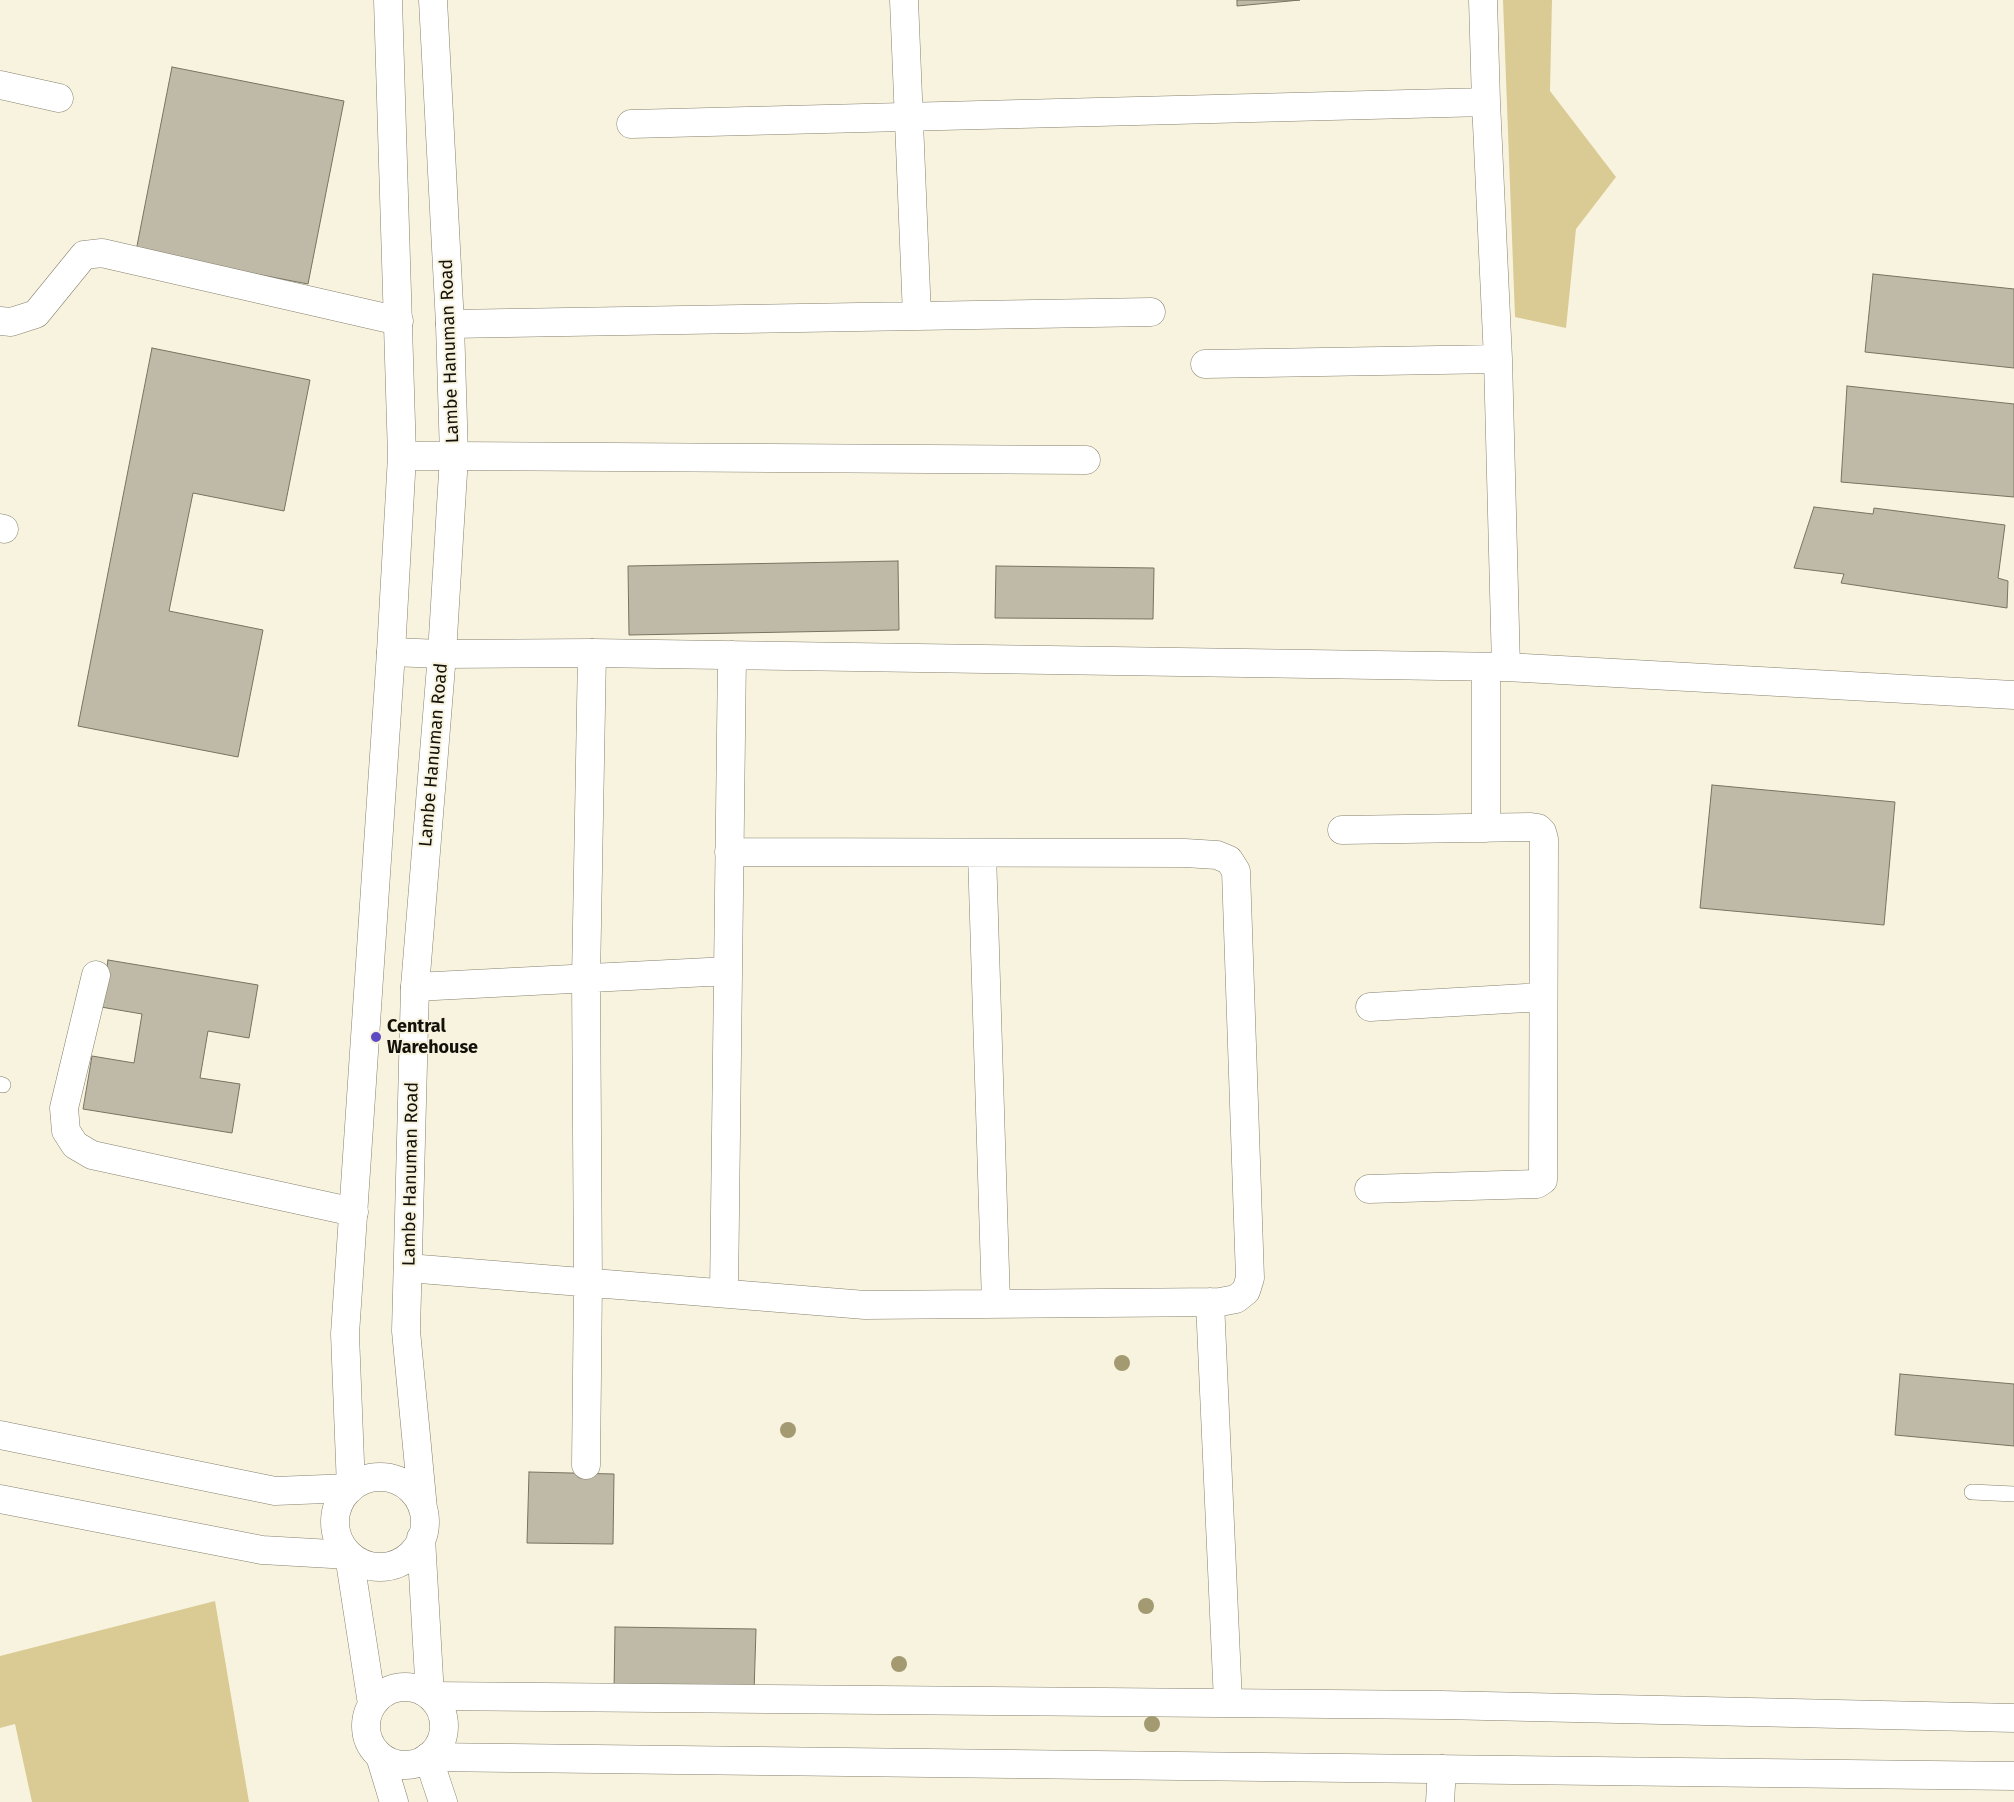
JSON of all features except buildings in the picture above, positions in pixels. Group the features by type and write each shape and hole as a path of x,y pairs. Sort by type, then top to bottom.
{"street":[{"path":"351,1488 345,1334 391,652 402,456 388,0"},
{"name":"Lambe Hanuman Road","path":"423,1509 406,1331 415,987 442,654 454,456 450,324 433,0"},
{"path":"904,0 918,316"},
{"path":"1483,0 1498,358 1496,667 1486,828"},
{"path":"0,85 59,98"},
{"path":"631,124 1486,102"},
{"path":"0,321 11,322 36,314 84,255 102,253 399,321"},
{"path":"450,324 1151,312"},
{"path":"1205,364 1498,358"},
{"path":"402,456 1086,460"},
{"path":"391,652 442,654 592,653 1496,667 2014,695"},
{"path":"586,1465 588,1283 586,979 592,653"},
{"path":"724,1293 732,655"},
{"path":"1342,830 1531,827 1538,828 1542,832 1544,839 1543,1180 1537,1184 1369,1189"},
{"path":"408,1268 865,1305 1210,1302 1236,1299 1246,1291 1250,1278 1236,871 1229,860 1217,855 729,852"},
{"path":"982,853 996,1303"},
{"path":"415,987 728,971"},
{"path":"96,975 64,1108 66,1131 75,1145 92,1155 354,1212"},
{"path":"1370,1007 1543,997"},
{"path":"1210,1302 1228,1702"},
{"path":"0,1435 275,1491 351,1488"},
{"path":"378,1477 393,1479 406,1485 417,1496 423,1509 425,1524 415,1551 404,1561 390,1566 375,1568 361,1563 349,1555 340,1543 336,1529 336,1514 342,1500 351,1488 364,1480 378,1477"},
{"path":"0,1499 262,1550 349,1555"},
{"path":"380,1756 399,1765 410,1765 428,1757 436,1749 442,1738 444,1727 442,1716 430,1696 421,1538"},
{"path":"349,1555 372,1704 367,1720 367,1738 380,1756 394,1802"},
{"path":"372,1704 386,1692 395,1688 413,1688 430,1696 1228,1702 2014,1718"},
{"path":"428,1757 2014,1776"},
{"path":"428,1757 443,1802"},
{"path":"1440,1802 1442,1769"}],"lane":[{"path":"1972,1492 2014,1494"}],"shaded area":[{"path":"1503,0 1552,0 1550,91 1616,177 1576,229 1566,328 1515,317"},
{"path":"215,1601 249,1802 32,1802 15,1724 0,1728 0,1656"}],"place":[{"name":"Central Warehouse","path":"376,1037"}]}
